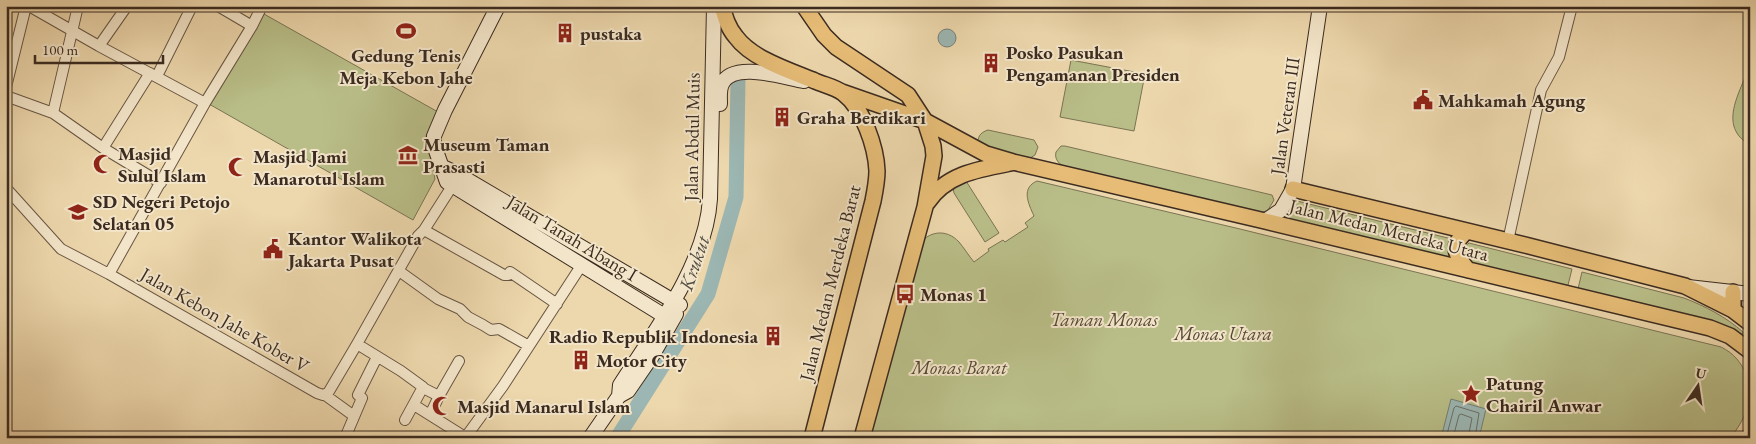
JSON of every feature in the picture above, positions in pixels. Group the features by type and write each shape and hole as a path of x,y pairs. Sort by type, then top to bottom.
{"main road":[{"name":"Jalan Medan Merdeka Barat","path":"722,6 726,20 736,38 749,50 777,65 842,92 855,104 865,124 876,163 876,182 868,223 812,438"},
{"path":"733,6 733,24 736,38"},
{"path":"804,6 824,35 836,47 908,95 925,121 931,138 934,156 924,207 862,438"},
{"name":"Jalan Medan Merdeka Utara","path":"842,92 925,121 986,154 1013,162 1710,328 1737,340 1750,351"},
{"path":"924,207 936,191 955,178 974,170 1013,162"},
{"name":"Jalan Medan Merdeka Utara","path":"1293,189 1685,286 1733,310 1750,323"},
{"path":"1467,231 1460,237 1456,248 1459,260 1468,270"},
{"path":"1732,292 1733,310"}],"street":[{"path":"6,87 28,6 205,103"},
{"path":"53,113 78,6"},
{"path":"99,46 126,6"},
{"path":"103,148 154,74 192,6"},
{"path":"218,6 252,26"},
{"path":"109,274 262,6"},
{"path":"324,395 328,393 357,344 451,177 434,145 436,129 498,6"},
{"name":"Jalan Abdul Muis","path":"590,438 619,396 620,385 669,318 703,239 709,217 714,6"},
{"name":"Jalan Veteran III","path":"1266,221 1281,210 1293,189 1320,6"},
{"path":"1508,241 1541,90 1559,57 1572,6"},
{"name":"Jalan Abdul Muis","path":"677,303 701,268 717,219 719,199 720,94 722,84 734,72 747,71 825,85"},
{"path":"6,96 53,113 103,148 160,183"},
{"name":"Jalan Tanah Abang I","path":"451,177 581,266 669,318"},
{"name":"Jalan Tanah Abang I","path":"451,177 677,303"},
{"name":"Jalan Kebon Jahe Kober V","path":"6,188 61,249 109,274 318,394 324,395 354,416"},
{"path":"421,233 504,275 508,275 510,272 556,304"},
{"path":"414,405 465,437 503,386 581,266"},
{"path":"399,271 449,306 457,308 491,330 500,329 529,346"},
{"path":"1685,286 1750,294"},
{"path":"357,344 401,371 423,388 439,396"},
{"path":"346,438 362,397 358,395 377,357"},
{"path":"430,415 459,361"},
{"path":"404,420 423,388"}],"green space":[{"name":"Museum Taman Prasasti","path":"264,14 438,112 426,136 435,179 413,220 209,104"},
{"path":"1071,60 1145,74 1134,131 1060,117"},
{"path":"1750,65 1750,145 1740,137 1733,119 1737,98"},
{"path":"988,130 1034,140 1038,147 1035,155 1030,158 988,148 978,142 981,134"},
{"path":"1061,146 1272,195 1274,200 1268,210 1259,214 1067,168 1060,164 1056,157 1056,152"},
{"path":"966,181 999,233 985,242 954,193 953,187"},
{"name":"Monas Utara","path":"1037,181 1721,347 1737,359 1746,376 1749,385 1749,395 1745,414 1731,438 870,438 918,246 932,234 943,233 959,242 974,262 989,251 988,249 1003,240 1005,242 1028,227 1025,223 1034,216 1028,201 1027,192 1032,184"},
{"path":"1297,201 1456,240 1453,261 1281,219"},
{"path":"1469,243 1572,269 1567,289 1469,266 1464,251"},
{"path":"1582,272 1692,301 1730,321 1743,332 1742,336 1577,293"}],"water":[{"path":"947,29 953,32 956,38 953,44 947,47 941,44 938,38 941,32"},
{"path":"1451,399 1486,409 1479,438 1441,438"}],"waterway":[{"name":"Krukut","path":"617,438 708,294 736,197 738,79"}],"place":[{"name":"Gedung Tenis Meja Kebon Jahe","path":"406,31"},
{"name":"pustaka","path":"565,33"},
{"name":"Posko Pasukan Pengamanan Presiden","path":"991,63"},
{"name":"Mahkamah Agung","path":"1423,100"},
{"name":"Graha Berdikari","path":"782,117"},
{"name":"Museum Taman Prasasti","path":"408,155"},
{"name":"Masjid Sulul Islam","path":"103,164"},
{"name":"Masjid Jami Manarotul Islam","path":"238,167"},
{"name":"SD Negeri Petojo Selatan 05","path":"78,212"},
{"name":"Kantor Walikota Jakarta Pusat","path":"273,249"},
{"name":"Monas 1","path":"905,294"},
{"name":"Radio Republik Indonesia","path":"773,336"},
{"name":"Motor City","path":"581,360"},
{"name":"Patung Chairil Anwar","path":"1471,394"},
{"name":"Masjid Manarul Islam","path":"442,406"}],"park label":[{"name":"Taman Monas","path":"1104,319"},
{"name":"Monas Barat","path":"959,367"}]}
